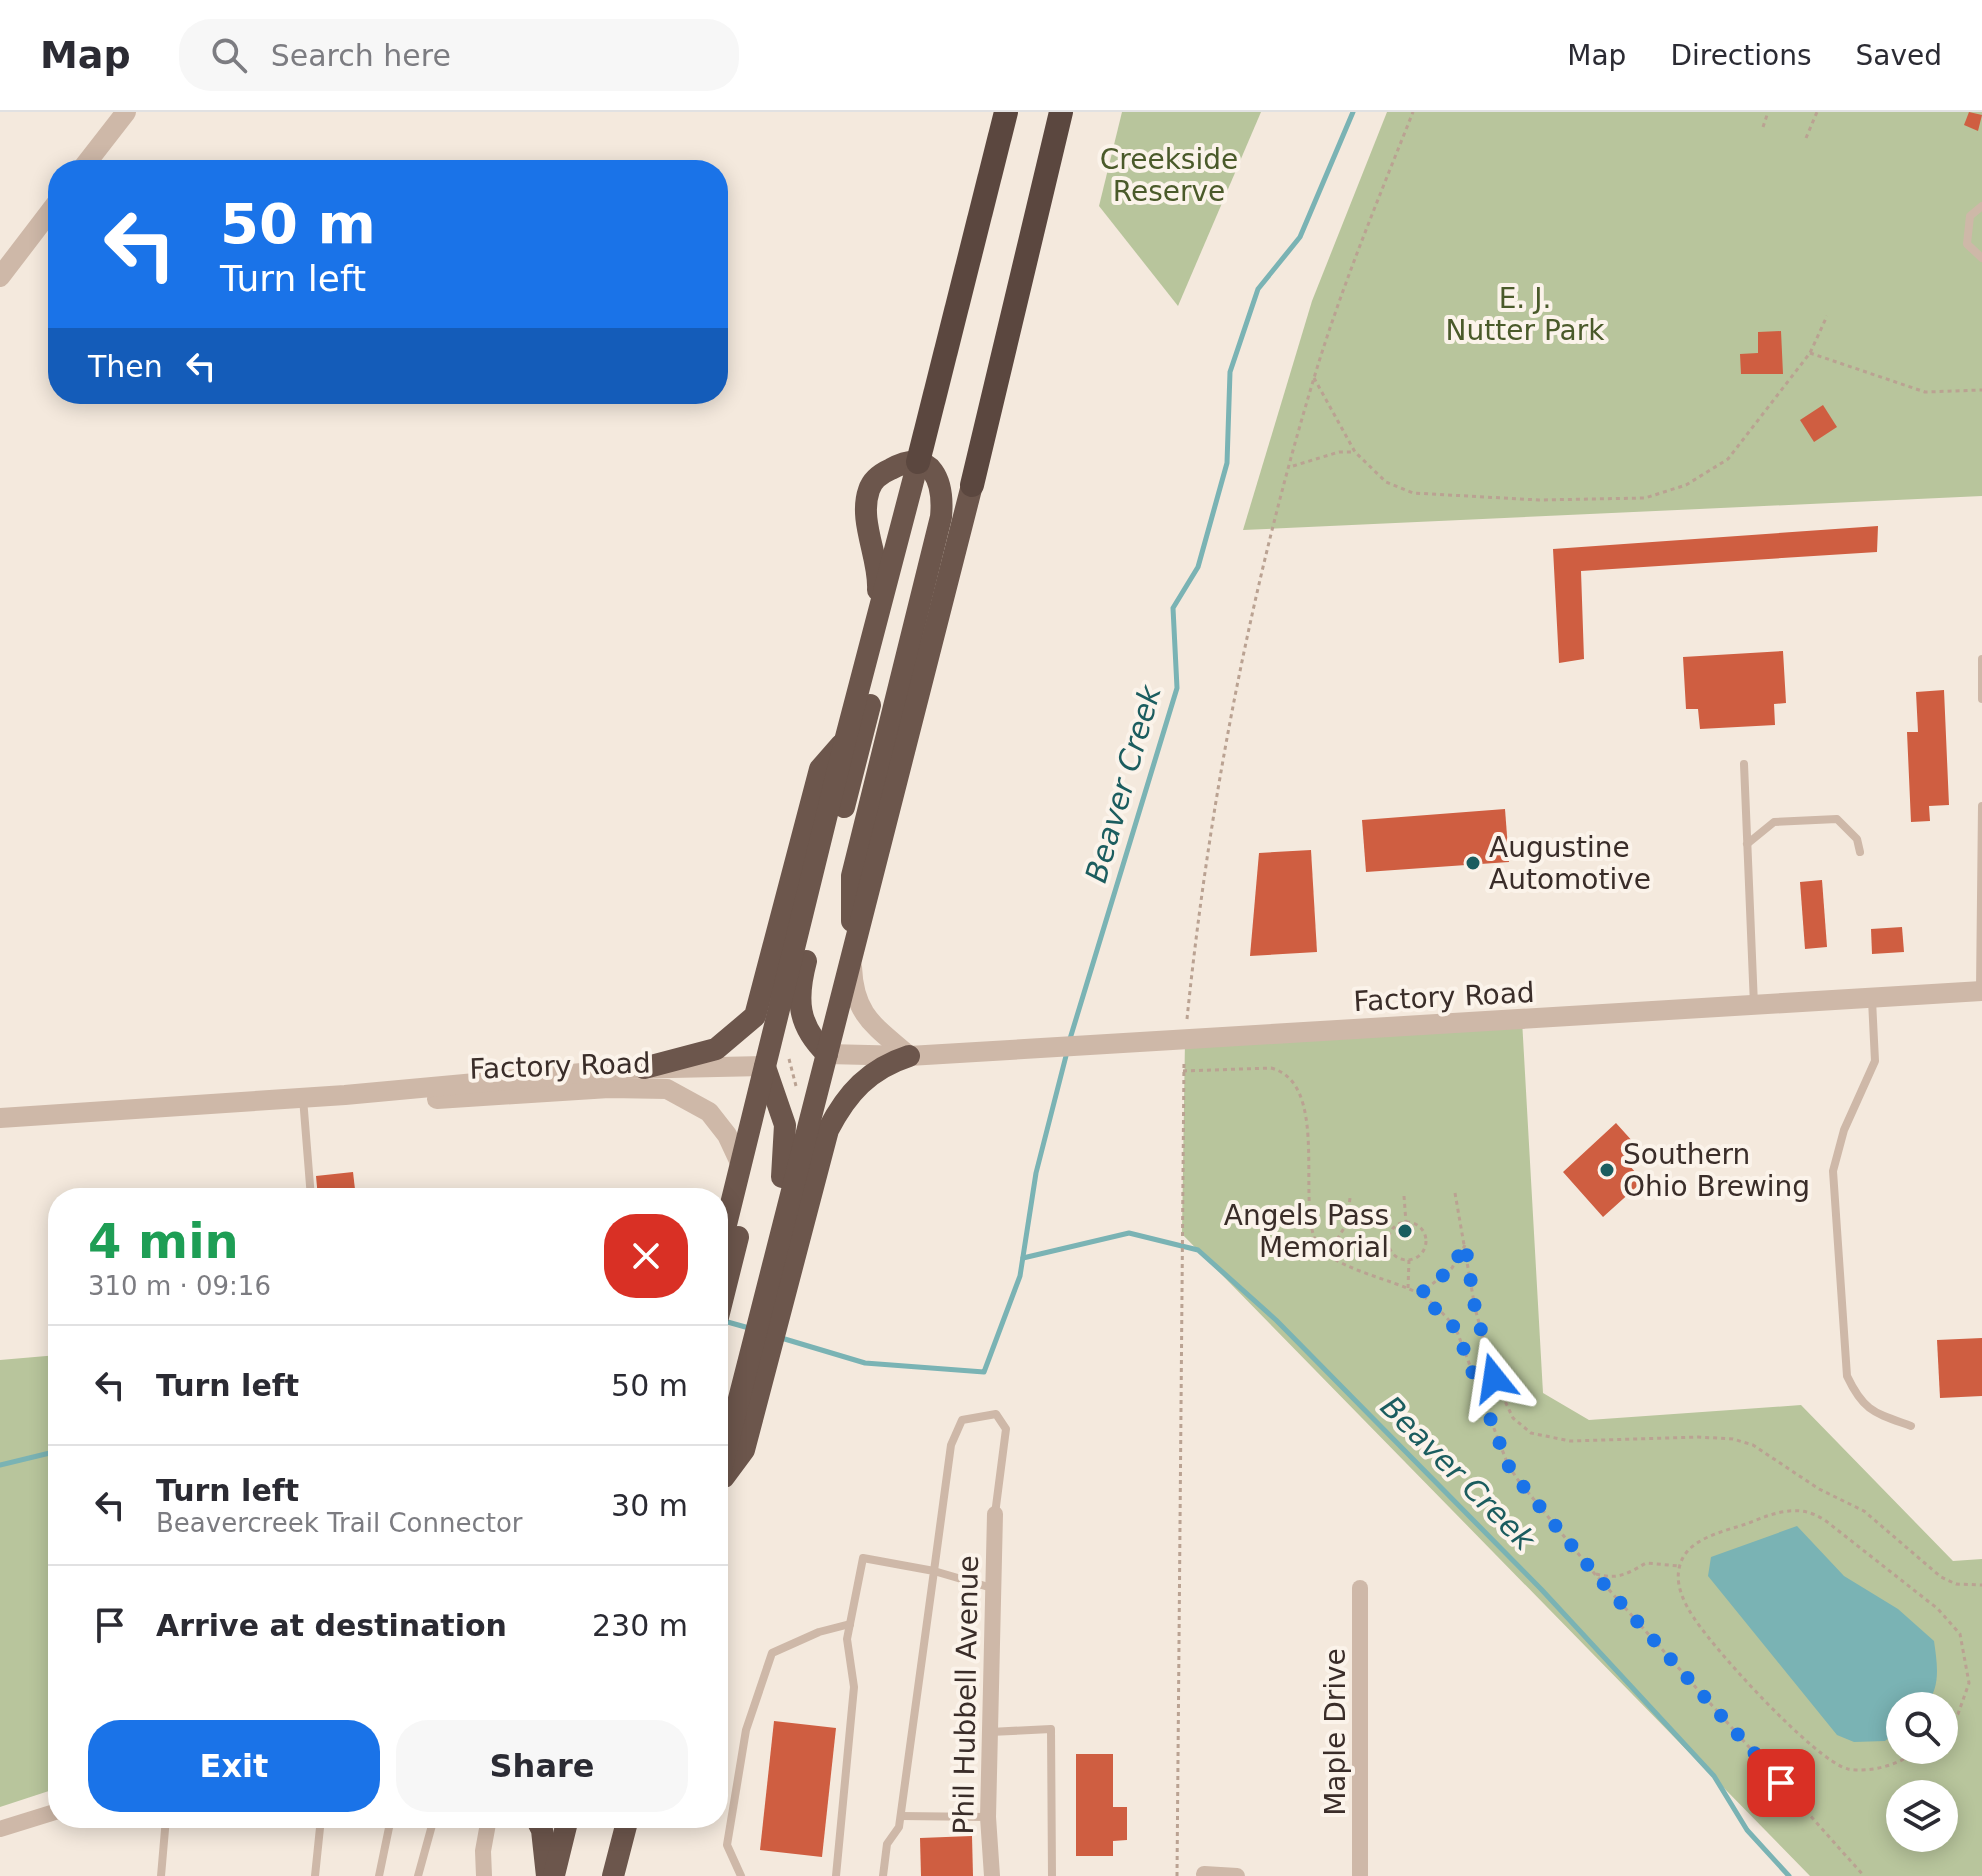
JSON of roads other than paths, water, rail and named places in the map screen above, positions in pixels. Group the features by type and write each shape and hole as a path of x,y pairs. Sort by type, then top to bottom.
{"highway":[{"path":"728,1230 741,1165 845,741 1006,112"},
{"path":"728,1447 972,485 1061,112"},
{"path":"852,954 852,876 941,517 943,496 938,478 928,466 918,462 897,466 880,474 869,489 867,514 879,576 876,619"},
{"path":"827,1054 812,1040 803,1024 798,1004 800,985 905,561 907,500"},
{"path":"644,1068 716,1049 755,1016 820,769 845,741"},
{"path":"776,1265 838,1109 854,1088 873,1072 909,1056"},
{"path":"765,1066 785,1125 785,1165 776,1265"},
{"path":"728,1421 743,1393"},
{"path":"541,1828 547,1876"},
{"path":"553,1876 565,1828"},
{"path":"613,1876 625,1828"}],"street":[{"path":"89,160 126,112"},
{"path":"0,277 48,214"},
{"path":"852,954 853,994 862,1011 909,1056"},
{"name":"Factory Road","path":"827,1054 909,1056 1981,991"},
{"name":"Factory Road","path":"0,1118 345,1095 644,1068 765,1066"},
{"name":"Factory Road","path":"345,1095 402,1102 609,1088 667,1089 708,1111 727,1135 741,1165"},
{"name":"Phil Hubbell Avenue","path":"992,1876 988,1817 995,1514"},
{"name":"Maple Drive","path":"1360,1588 1360,1876"},
{"path":"0,1829 48,1814"},
{"path":"484,1876 483,1851 487,1828"},
{"path":"1204,1875 1237,1876"}],"lane":[{"path":"1982,206 1970,216 1967,244 1982,258"},
{"path":"1982,659 1982,699"},
{"path":"1744,764 1754,1006"},
{"path":"1981,991 1982,806"},
{"path":"1747,844 1774,822 1837,819 1857,839 1860,852"},
{"path":"1872,999 1875,1061 1844,1130 1833,1171 1847,1376 1859,1402 1879,1414 1911,1426"},
{"path":"303,1097 310,1188"},
{"path":"883,1876 887,1844 899,1827 901,1816 951,1445 962,1420 996,1414 1006,1429 995,1514"},
{"path":"836,1876 854,1687 847,1639 863,1558 934,1571 992,1588"},
{"path":"741,1876 727,1845 746,1730 772,1653 819,1632 850,1624"},
{"path":"990,1732 1051,1729 1052,1876"},
{"path":"901,1816 988,1817"},
{"path":"161,1876 165,1828"},
{"path":"315,1876 320,1828"},
{"path":"379,1876 389,1828"},
{"path":"418,1876 431,1828"}],"water":[{"path":"1797,1526 1844,1576 1898,1609 1934,1641 1937,1675 1934,1692 1886,1692 1885,1741 1854,1742 1837,1735 1708,1576 1711,1557"}],"waterway":[{"name":"Beaver Creek","path":"1069,1042 1177,688 1173,608 1198,567 1227,463 1230,372 1258,289 1300,237 1353,112"},
{"name":"Beaver Creek","path":"778,1337 865,1363 984,1372 1020,1276 1036,1173 1067,1052"},
{"name":"Beaver Creek","path":"1023,1258 1129,1233 1198,1250 1276,1320 1541,1589 1714,1776 1747,1830 1789,1876"},
{"name":"Beaver Creek","path":"728,1322 749,1328"},
{"name":"Beaver Creek","path":"0,1465 48,1453"}],"place":[{"name":"Augustine Automotive","path":"1473,863"},
{"name":"Southern Ohio Brewing","path":"1607,1170"},
{"name":"Angels Pass Memorial","path":"1405,1231"}],"park label":[{"name":"Creekside Reserve","path":"1169,175"},
{"name":"E. J. Nutter Park","path":"1525,314"}]}
